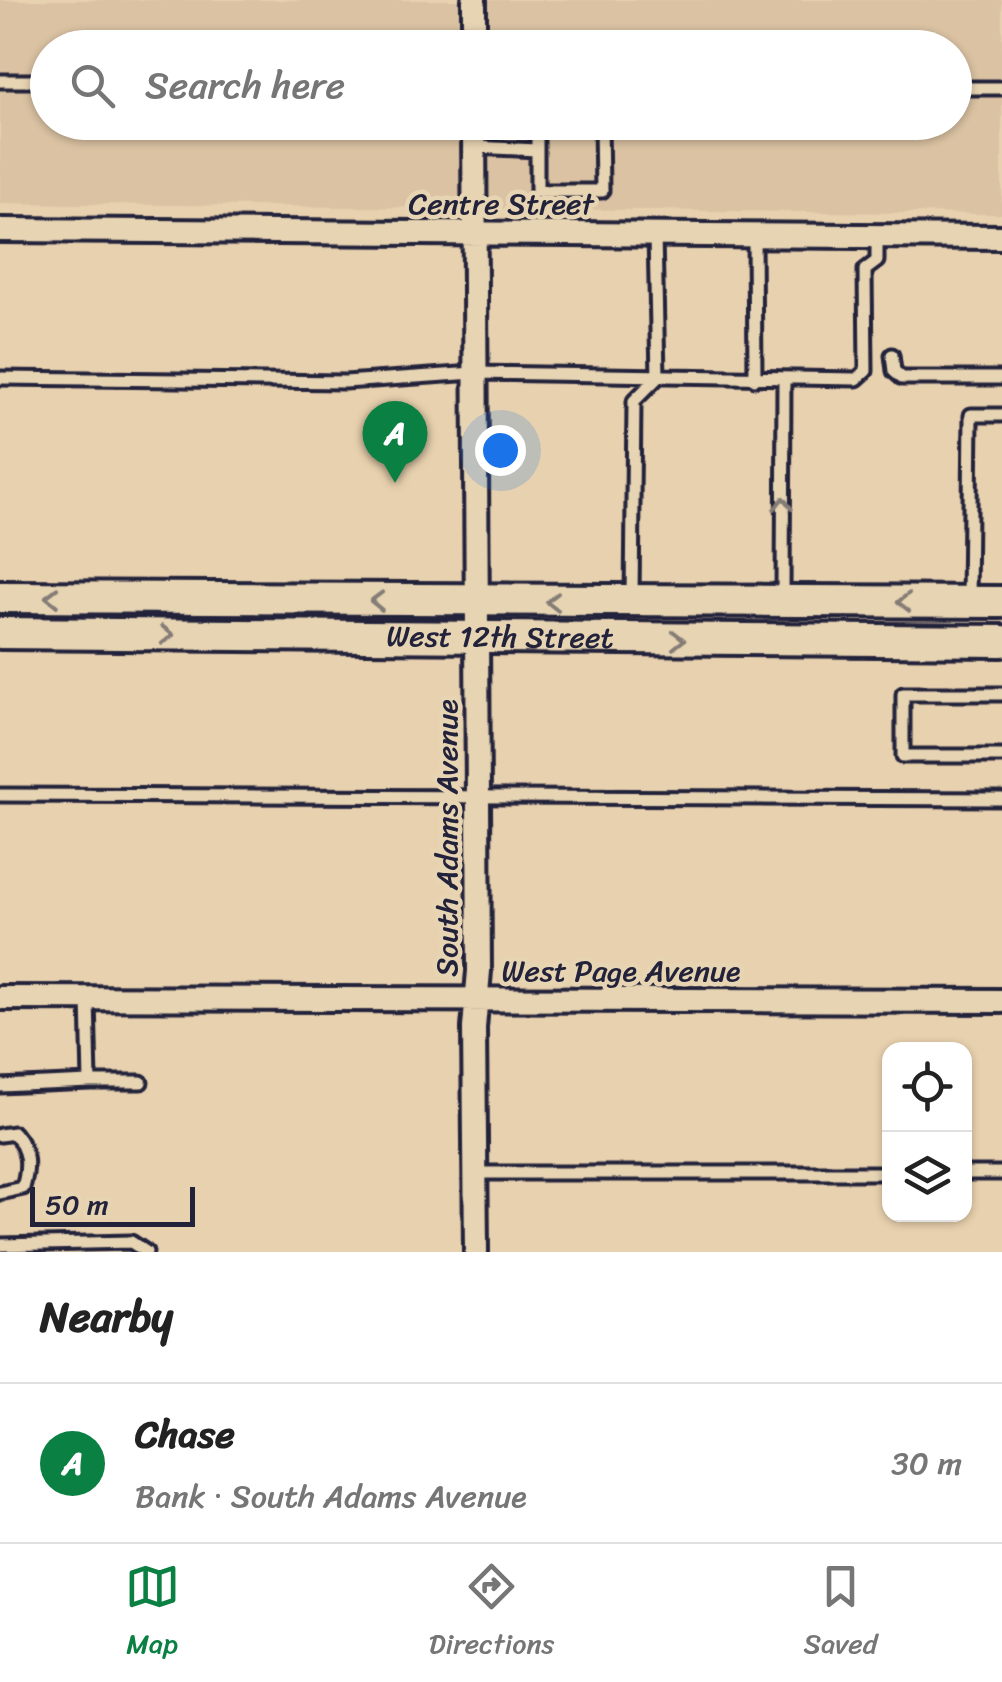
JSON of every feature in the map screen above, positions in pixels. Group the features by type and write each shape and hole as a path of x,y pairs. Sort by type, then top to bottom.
{"main road":[{"name":"West 12th Street","path":"0,597 1002,602"},
{"name":"West 12th Street","path":"0,633 476,640 1002,640"}],"street":[{"path":"474,0 474,30"},
{"name":"South Adams Avenue","path":"474,140 476,1252"},
{"name":"Centre Street","path":"0,230 1002,237"},
{"name":"West Page Avenue","path":"0,998 1002,1001"}],"lane":[{"path":"0,81 30,81"},
{"path":"972,88 1002,88"},
{"path":"537,140 536,191 602,191 601,140"},
{"path":"474,147 537,150"},
{"path":"632,602 634,401 658,377 655,235"},
{"path":"754,235 755,379"},
{"path":"0,378 345,382 474,374 856,379 866,370 866,270 877,261 876,236"},
{"path":"892,355 894,371 902,378 1002,378"},
{"path":"783,602 784,379"},
{"path":"969,602 971,415 1002,415"},
{"path":"1002,694 903,694 903,756 1002,756"},
{"path":"0,795 1002,798"},
{"path":"88,998 90,1082"},
{"path":"0,1086 142,1082"},
{"path":"0,1134 14,1133 25,1147 28,1169 22,1188 0,1194"},
{"path":"476,1173 882,1173"},
{"path":"972,1173 1002,1173"},
{"path":"0,1245 131,1242 146,1252"}],"shaded area":[{"path":"0,0 1002,0 1002,214 0,203"}],"place":[{"name":"Chase","path":"395,483"}]}
